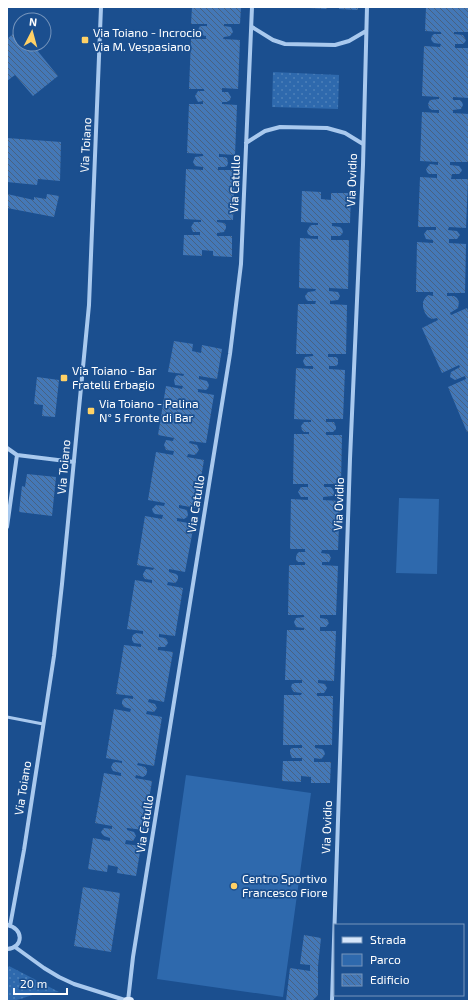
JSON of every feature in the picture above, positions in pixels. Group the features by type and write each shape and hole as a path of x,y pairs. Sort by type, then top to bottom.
{"street":[{"name":"Via Toiano","path":"9,926 24,850 55,649 62,584 89,305 101,7"},
{"name":"Via Catullo","path":"128,1001 134,949 230,354 242,264 252,7"},
{"name":"Via Ovidio","path":"335,924 350,459 363,173 367,7"},
{"path":"252,27 273,40 285,44 336,45 349,41 366,31"},
{"path":"246,142 265,131 280,126 327,128 345,133 363,144"},
{"path":"7,448 17,455 74,462"},
{"path":"7,527 17,455"},
{"path":"7,949 12,949 19,942 19,933 16,928 9,926"},
{"name":"Via Ovidio","path":"332,1001 334,941"},
{"path":"15,947 58,977 74,984 128,1001"}],"lane":[{"path":"7,717 43,724"}],"green space":[{"path":"273,72 339,75 338,109 272,107"},
{"path":"399,498 439,499 437,574 396,573"},
{"name":"Centro Sportivo Francesco Fiore","path":"186,775 311,793 283,997 157,979"},
{"path":"9,966 59,992 39,993 7,1001 7,969"}],"building":[{"path":"192,7 241,7 240,24 224,24 224,26 231,27 233,32 230,36 224,37 223,39 240,40 238,89 222,88 222,92 228,92 231,97 230,100 227,102 222,102 222,104 237,105 235,155 219,154 219,157 227,158 228,163 227,166 218,167 218,170 235,170 233,220 217,220 217,222 224,223 226,228 224,232 217,233 217,236 232,236 232,257 213,256 213,251 202,250 202,256 183,255 184,235 200,235 200,232 193,232 191,227 194,222 201,222 201,220 184,219 186,169 203,170 203,167 195,166 193,162 195,157 203,156 203,154 187,153 189,104 203,104 203,101 198,102 195,96 198,91 204,91 204,89 189,89 191,39 206,39 206,36 198,33 198,30 200,26 207,26 207,24 191,24"},
{"path":"327,7 327,9 309,8"},
{"path":"339,7 358,7 358,10 339,9"},
{"path":"426,7 469,7 469,32 454,32 454,34 463,35 466,40 463,44 455,44 455,48 469,48 469,98 453,97 453,100 460,100 463,105 461,109 453,110 453,113 469,114 469,162 450,162 450,165 459,166 462,170 459,174 452,174 451,179 468,179 466,228 449,227 448,230 457,231 460,235 457,239 449,239 449,243 466,244 465,293 447,293 447,296 454,296 459,302 458,308 450,313 451,315 467,308 469,313 469,431 467,432 448,387 466,379 465,376 455,380 450,377 451,372 460,367 459,365 442,373 422,328 438,320 437,318 432,319 428,317 423,307 425,298 428,295 433,296 433,292 416,292 417,242 433,243 433,240 426,239 424,234 427,230 436,230 436,227 418,227 420,177 437,178 437,174 429,174 426,169 430,164 438,165 438,162 420,161 422,112 439,113 439,110 432,110 429,108 428,104 430,100 439,99 439,97 422,96 424,46 440,47 441,44 434,43 431,39 434,34 441,34 441,32 425,31"},
{"path":"12,35 12,52 38,52 58,76 33,96 15,75 7,81 7,39"},
{"path":"7,138 61,142 60,181 38,179 37,185 7,182"},
{"path":"302,191 321,192 321,199 331,200 331,193 351,193 350,223 332,223 332,226 340,227 343,232 340,236 331,236 331,240 349,240 348,289 329,288 329,291 338,292 340,296 338,300 330,301 330,304 347,305 346,354 328,354 328,357 336,357 338,359 338,364 336,366 329,366 329,369 345,370 343,419 326,419 326,422 334,422 336,429 333,432 326,432 326,435 342,435 341,484 324,484 324,487 332,488 334,495 323,497 323,500 340,501 338,550 322,550 321,553 329,554 331,558 329,562 322,562 322,565 338,566 336,615 320,615 320,618 327,619 329,623 326,627 320,627 320,631 336,631 334,681 318,680 318,683 325,684 327,688 324,693 317,693 317,696 333,696 332,745 315,745 315,748 322,749 325,754 321,759 314,758 314,762 331,762 330,783 311,783 311,777 301,776 301,782 282,781 283,761 302,761 302,758 292,758 290,750 292,748 302,748 302,745 283,745 284,695 301,695 302,693 294,692 291,687 292,684 302,683 302,680 285,680 287,630 304,630 304,628 296,627 294,622 296,618 304,617 304,615 288,615 289,565 305,565 305,562 298,562 296,557 299,552 305,552 305,549 290,549 291,499 308,500 308,497 301,497 298,492 301,487 308,487 308,484 293,484 294,434 309,434 309,432 304,432 302,430 301,426 304,422 311,422 311,420 294,419 296,368 313,369 313,366 305,366 303,361 305,357 313,356 313,354 296,354 298,304 315,304 316,301 308,301 305,296 308,292 315,291 316,289 299,288 300,238 318,239 318,236 311,236 307,231 310,226 318,225 318,223 301,222"},
{"path":"7,194 34,200 34,197 46,199 47,194 59,196 54,217 7,208"},
{"path":"174,341 193,344 192,351 201,353 202,345 222,349 217,379 199,376 199,379 207,381 209,385 206,390 198,389 198,392 214,395 206,443 190,441 189,443 197,445 199,450 194,455 188,454 187,457 204,460 196,508 179,505 179,508 187,510 188,515 184,519 177,518 177,521 194,524 185,572 169,569 169,572 178,576 178,579 175,583 168,582 167,585 183,588 175,636 159,634 159,637 165,638 168,643 165,647 158,647 158,650 173,652 164,702 149,699 148,702 155,704 157,708 154,712 147,711 146,714 162,717 154,766 138,763 137,765 145,767 147,772 143,777 136,775 135,778 152,781 144,830 127,828 127,830 134,832 136,836 133,841 126,840 125,844 141,846 136,876 117,873 118,867 108,865 107,872 88,869 93,838 110,841 110,838 104,836 101,832 104,828 112,829 112,826 95,823 104,773 121,776 121,773 113,771 111,767 113,763 122,763 122,761 106,758 114,709 130,712 131,709 124,707 122,702 123,699 126,698 133,699 133,696 116,694 124,645 141,647 141,644 134,643 132,637 136,633 143,634 143,631 127,629 135,580 152,583 152,580 145,579 143,574 146,569 153,570 154,568 137,565 145,516 162,519 163,515 155,514 152,509 156,505 164,506 165,503 148,500 156,452 173,455 174,451 166,450 164,445 166,440 173,441 174,438 158,435 166,386 182,389 183,386 175,385 174,380 176,376 183,376 184,374 168,372"},
{"path":"37,377 59,380 55,417 42,416 43,405 34,404"},
{"path":"27,474 56,477 52,516 19,512 22,486 25,487"},
{"path":"83,887 120,893 111,952 74,946"},
{"path":"304,935 321,938 318,966 318,995 312,1001 286,1001 290,968 310,971 310,965 300,964"}],"place":[{"name":"Via Toiano - Incrocio Via M. Vespasiano","path":"85,40"},
{"name":"Via Toiano - Bar Fratelli Erbagio","path":"64,378"},
{"name":"Via Toiano - Palina N° 5 Fronte di Bar","path":"91,411"},
{"name":"Centro Sportivo Francesco Fiore","path":"234,886"}]}
